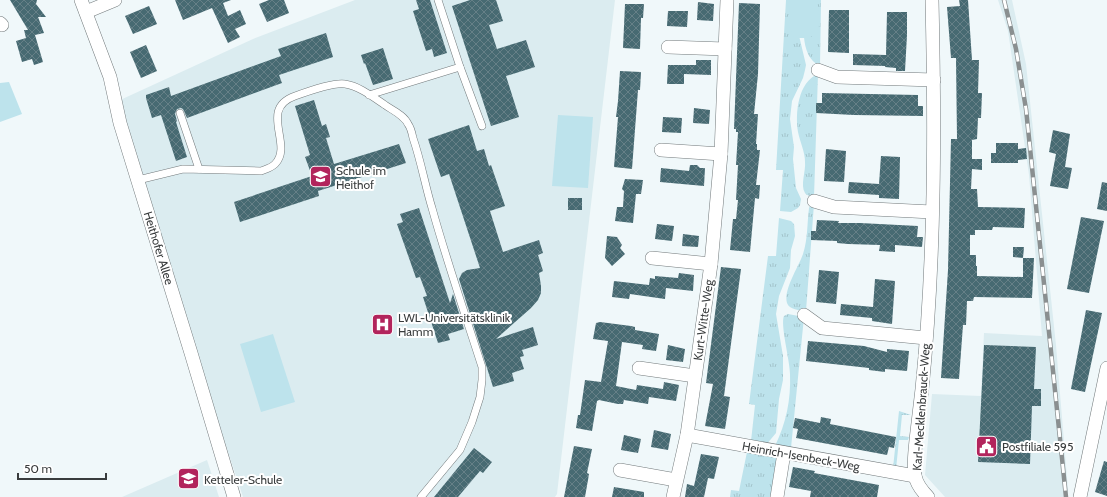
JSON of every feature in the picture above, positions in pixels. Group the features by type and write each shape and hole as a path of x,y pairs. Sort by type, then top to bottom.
{"street":[{"name":"Heithofer Allee","path":"81,0 110,77 120,123 234,497"},
{"path":"86,12 115,0"},
{"name":"Kurt-Witte-Weg","path":"673,497 687,435 711,264 721,154 727,0"},
{"name":"Karl-Mecklenbrauck-Weg","path":"928,497 920,488 915,476 914,461 926,338 932,212 934,80 932,0"},
{"path":"668,47 725,49"},
{"path":"818,70 836,77 934,80"},
{"path":"661,150 721,154"},
{"path":"814,201 834,207 932,212"},
{"name":"Kurt-Witte-Weg","path":"652,258 711,264"},
{"name":"Karl-Mecklenbrauck-Weg","path":"804,315 822,328 926,338"},
{"name":"Kurt-Witte-Weg","path":"639,368 695,376"},
{"path":"1080,497 1107,368"},
{"name":"Heinrich-Isenbeck-Weg","path":"687,435 915,476"},
{"path":"777,497 784,453"},
{"path":"620,470 676,480"}],"lane":[{"path":"438,0 460,67 482,126"},
{"path":"370,95 460,67"},
{"path":"138,180 184,169 261,170 271,167 275,164 279,157 280,149 277,125 280,106 286,100 295,96 334,84 345,84 370,95 401,116 408,123 423,169 434,216 482,367 480,397 472,422 460,450 421,497"},
{"path":"180,113 199,169"}],"shaded area":[{"name":"LWL-Universitätsklinik Hamm","path":"355,0 615,0 557,494 555,497 243,497 213,407 118,101 253,39"},
{"path":"998,0 1012,0 1026,64 1056,345 1068,490 1066,497 945,497 925,475 932,394 981,396 984,333 1042,336 1029,175 1008,31"},
{"name":"Ketteler-Schule","path":"207,460 219,497 122,497"}],"green space":[{"path":"786,0 799,0 797,27 806,65 803,78 792,101 790,119 794,147 793,159 796,188 801,199 798,208 791,212 780,211 783,170 776,170"},
{"path":"789,0 817,0 820,19 818,32 809,38 794,38 790,28"},
{"path":"806,0 821,0 820,66 813,61 805,46 804,17"},
{"path":"818,74 814,197 805,193 803,186 805,158 798,132 797,116 799,99 802,91 811,78"},
{"path":"9,82 22,114 0,122 0,83"},
{"path":"558,115 593,117 588,188 552,186"},
{"path":"811,204 814,204 806,311 790,307 786,298 789,285 805,248 809,208"},
{"path":"779,218 791,221 794,224 795,236 791,250 790,268 779,296 776,314 783,356 783,380 779,399 776,433 766,445 751,441 755,405 749,404 768,256 776,256"},
{"path":"788,314 804,317 791,448 775,446 785,420 790,393 790,368 783,327 784,316"},
{"path":"273,334 295,402 261,412 240,344"},
{"path":"899,411 911,415 902,415 900,436 909,437 908,440 899,440 896,469 893,468"},
{"path":"747,452 781,458 775,497 730,497 731,490 739,491"}],"building":[{"path":"10,0 37,0 36,4 46,17 38,17 44,33 35,35 43,62 34,65 32,59 22,62 16,41 26,38 24,30 28,30"},
{"path":"175,0 231,0 223,3 228,16 240,10 246,24 235,29 240,37 228,43 212,8 183,20"},
{"path":"269,0 284,0 289,13 267,22 259,4"},
{"path":"416,0 430,0 447,53 434,57 432,49 426,51 413,11 419,9"},
{"path":"470,0 496,0 503,21 489,25 497,49 526,40 535,67 506,76 519,117 491,126 452,6"},
{"path":"959,0 968,0 972,60 979,60 978,93 982,93 981,118 978,118 977,139 972,140 972,159 982,159 982,170 972,169 971,189 977,189 978,207 1025,208 1024,228 993,227 992,230 975,230 975,235 970,235 970,255 976,255 977,276 1023,277 1023,258 1034,258 1032,298 974,297 973,301 967,301 966,325 963,325 959,379 941,378 948,270 951,139 957,139 956,58 951,58 947,7 960,6"},
{"path":"698,2 714,4 713,21 697,20"},
{"path":"739,3 760,4 758,74 754,114 758,114 756,144 757,150 760,150 756,185 760,185 759,199 755,198 750,252 730,250 733,219 736,219 738,200 736,200 738,165 736,165 738,132 734,129"},
{"path":"625,4 644,4 643,18 641,18 640,49 623,48"},
{"path":"149,6 157,24 133,34 125,16"},
{"path":"829,10 849,10 849,53 828,52"},
{"path":"668,11 688,11 687,27 667,26"},
{"path":"887,12 907,12 905,71 896,71 896,68 885,66 853,65 853,54 886,55"},
{"path":"326,33 333,57 279,75 282,83 187,118 183,109 177,109 175,114 176,122 187,157 176,161 161,115 152,118 146,95 169,87 171,96 281,56 278,49"},
{"path":"146,45 157,71 141,78 130,52"},
{"path":"383,48 393,79 373,85 361,55"},
{"path":"696,60 711,60 711,75 684,74 684,84 667,84 668,65 696,65"},
{"path":"620,71 641,72 640,90 638,90 632,169 614,167"},
{"path":"822,93 918,95 918,106 923,106 923,116 816,113 816,103 822,103"},
{"path":"314,100 322,126 326,124 330,137 326,138 334,164 399,144 406,163 318,191 319,196 240,222 234,202 312,176 305,157 310,155 295,106"},
{"path":"694,108 710,110 709,124 693,123"},
{"path":"663,117 682,118 681,133 662,132"},
{"path":"469,125 477,151 484,149 505,206 490,211 503,252 539,240 543,253 538,255 543,271 539,273 541,293 538,300 496,339 533,327 538,345 522,350 524,356 520,357 524,369 512,373 514,381 493,387 459,279 462,273 467,270 480,268 449,174 441,177 428,139"},
{"path":"1053,130 1070,134 1065,167 1072,168 1068,189 1050,186 1056,154 1049,152"},
{"path":"996,143 1018,143 1018,149 1026,148 1027,159 1018,160 1018,163 991,163 991,153 996,153"},
{"path":"826,149 846,151 844,182 824,181"},
{"path":"881,156 900,157 899,199 879,198 879,195 848,193 849,182 879,184"},
{"path":"690,165 697,165 700,168 705,168 704,186 660,182 661,168 689,171"},
{"path":"625,179 643,180 641,194 636,194 633,223 615,221 617,207 623,207 624,191 622,189"},
{"path":"1102,182 1107,183 1107,211 1097,209"},
{"path":"568,198 582,198 582,210 568,210"},
{"path":"419,208 450,303 453,294 464,329 448,334 450,340 438,343 423,297 427,296 420,277 416,278 397,224 403,222 400,214"},
{"path":"1081,217 1104,221 1089,293 1067,289"},
{"path":"817,220 839,221 838,223 918,226 917,237 923,237 922,247 895,245 895,252 879,251 880,245 848,244 837,243 837,241 811,240 811,231 816,231"},
{"path":"657,224 674,226 672,241 655,239"},
{"path":"683,234 699,236 698,247 682,246"},
{"path":"607,236 617,237 622,245 620,248 625,254 612,266 605,258"},
{"path":"1013,247 1024,247 1023,258 1013,257"},
{"path":"721,267 741,269 724,396 730,397 725,429 705,426 713,384 706,383"},
{"path":"819,270 839,272 836,304 816,302"},
{"path":"679,273 694,275 693,291 666,288 665,299 630,294 629,299 612,297 614,281 649,285 650,278 655,279 655,276 678,278"},
{"path":"875,279 895,281 892,324 872,321 872,318 840,315 841,304 873,307"},
{"path":"1086,310 1102,313 1085,392 1071,389"},
{"path":"600,322 631,326 635,327 635,330 659,334 656,351 642,349 643,345 622,342 616,386 636,390 637,385 663,389 664,382 679,385 676,401 649,397 648,404 624,400 623,404 618,404 599,400 597,401 592,431 576,428 578,415 580,415 585,380 601,382 608,341 593,339 596,323"},
{"path":"808,341 864,346 887,352 887,349 909,351 907,371 885,369 885,372 869,370 869,368 806,361"},
{"path":"668,345 685,349 683,362 666,360"},
{"path":"984,345 1036,347 1034,389 1041,389 1041,406 1032,406 1030,464 978,462"},
{"path":"821,417 831,419 830,424 896,437 894,448 889,447 887,455 796,438 798,429 793,428 795,418 820,423"},
{"path":"654,430 671,434 668,450 651,447"},
{"path":"624,435 641,439 638,453 621,450"},
{"path":"574,446 592,449 587,473 589,474 585,497 564,497"},
{"path":"474,448 492,462 483,473 480,471 458,497 434,497"},
{"path":"701,454 719,457 714,479 708,478 704,497 685,497 687,484 694,486"},
{"path":"1104,461 1107,462 1107,496 1095,492"},
{"path":"793,467 815,471 814,473 879,485 877,497 810,497 811,491 789,487"},
{"path":"614,487 644,492 644,497 612,497"}],"railway":[{"path":"1004,0 1016,49 1026,109 1066,497"}],"place":[{"name":"Schule im Heithof","path":"321,177"},
{"name":"LWL-Universitätsklinik Hamm","path":"382,324"},
{"name":"Postfiliale 595","path":"987,446"},
{"name":"Ketteler-Schule","path":"189,479"}]}
